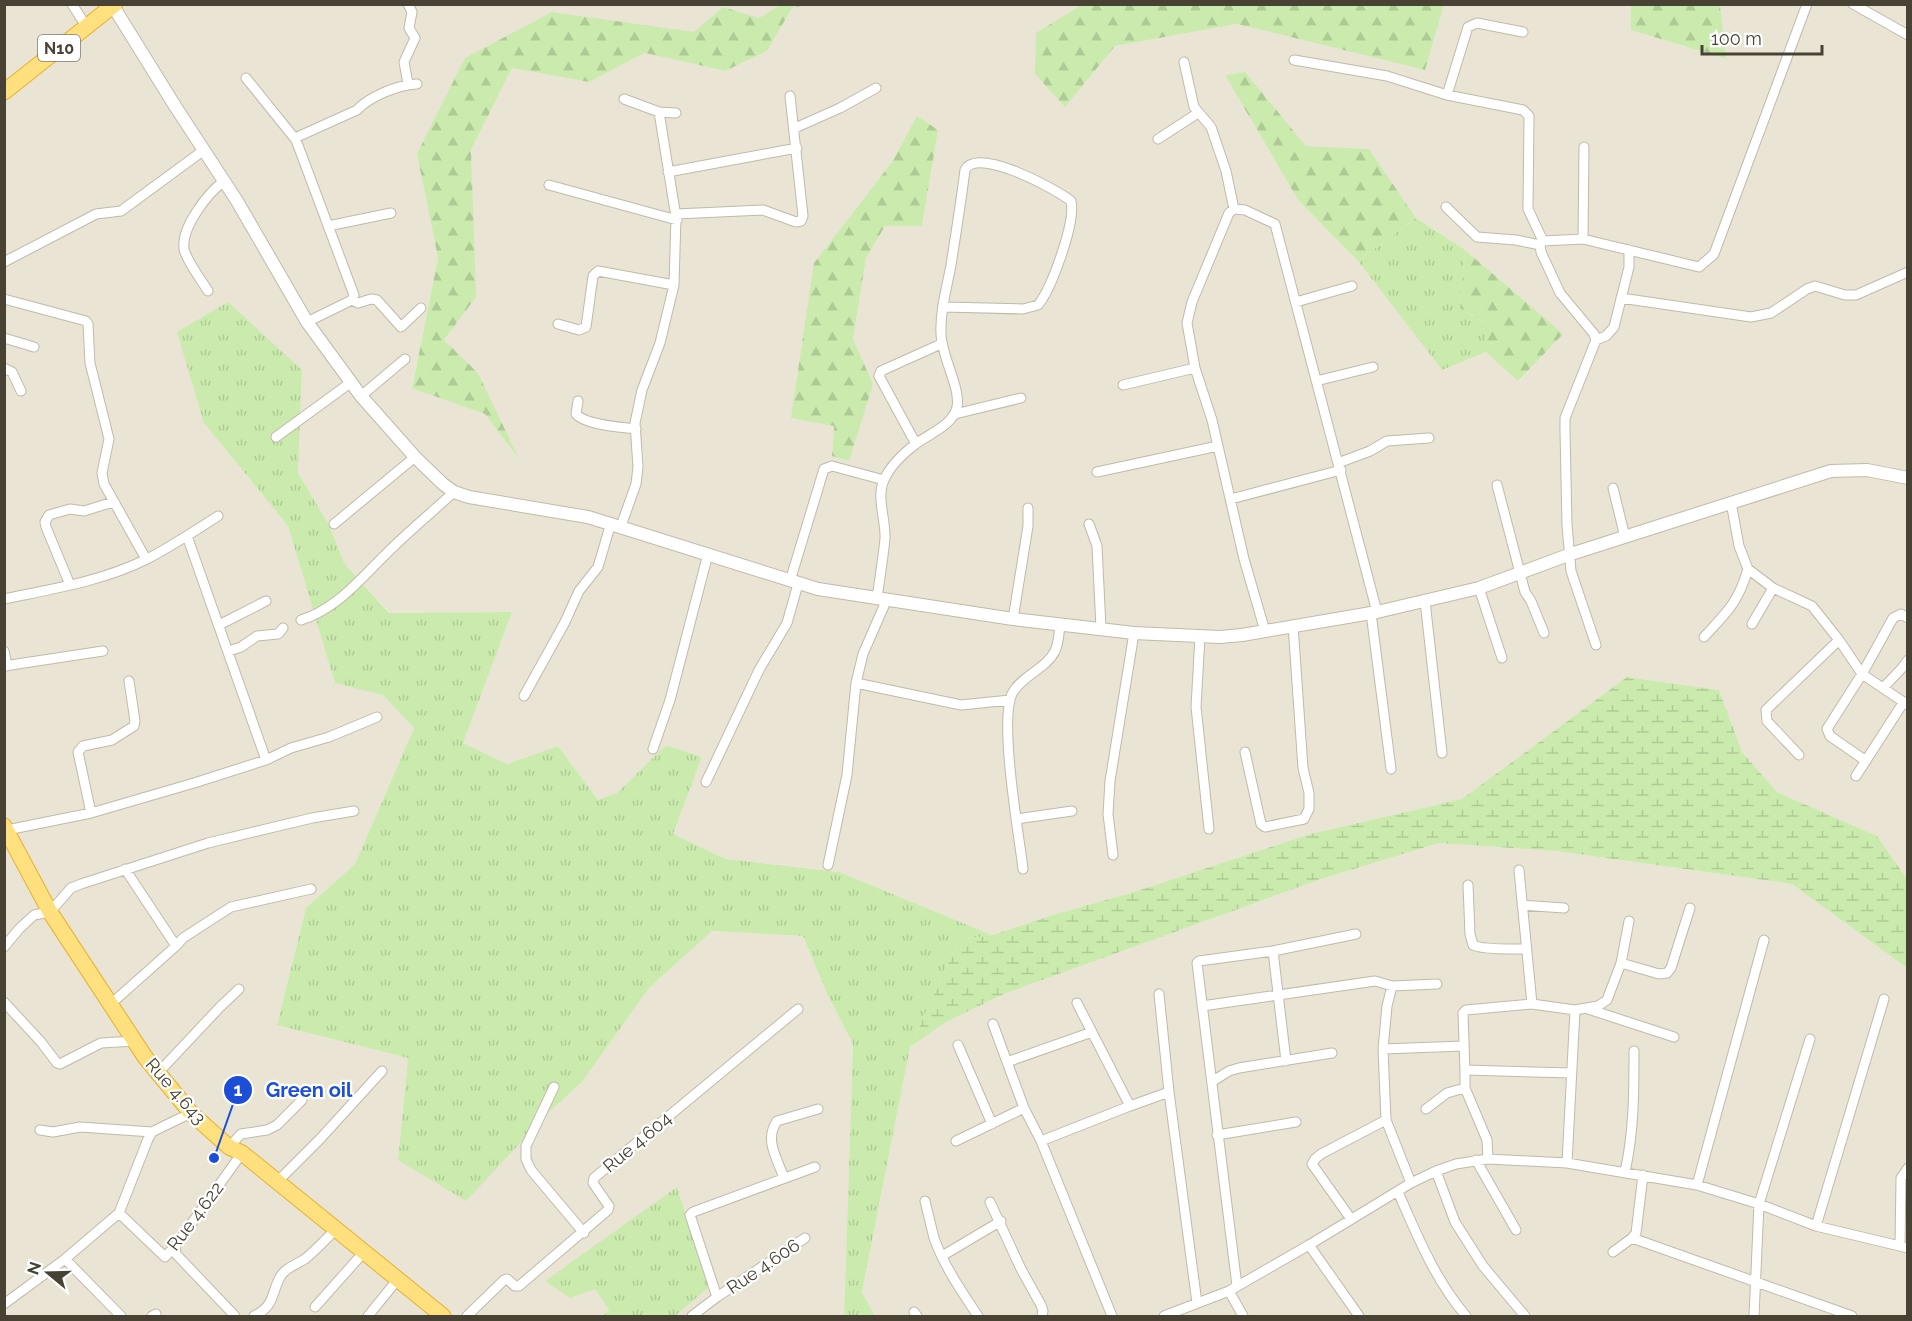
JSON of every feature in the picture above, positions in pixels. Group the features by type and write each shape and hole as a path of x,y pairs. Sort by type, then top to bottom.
{"highway":[{"name":"N10","path":"4,92 114,5"},
{"name":"Rue 4.643","path":"6,828 50,912 135,1041 191,1113 443,1317"}],"street":[{"path":"72,4 86,26"},
{"path":"295,138 357,110 363,104 412,84 404,62 415,38 409,28 412,12 408,4"},
{"path":"1446,207 1477,237 1541,243 1583,238 1699,267 1714,254 1807,4"},
{"path":"1853,4 1908,35"},
{"path":"114,5 224,181 307,322 350,383 443,484 454,492 470,497 564,512 616,524 824,590 1013,619 1134,633 1231,636 1374,612 1479,588 1571,554 1831,471 1867,470 1908,478"},
{"path":"1447,95 1468,27 1472,23 1522,32"},
{"path":"1294,60 1387,76 1447,95 1523,110 1528,116 1528,209 1541,243 1540,252 1560,293 1594,334 1596,340 1565,418 1567,525 1571,571 1596,645"},
{"path":"1184,62 1194,106 1211,127 1226,171 1234,209"},
{"path":"246,78 295,138 354,295 352,300 307,322"},
{"path":"795,128 840,108 876,88"},
{"path":"549,185 676,217 763,210 796,222 801,221 803,216 790,96"},
{"path":"624,99 659,112 676,113"},
{"path":"524,696 565,622 579,591 596,570 636,484 638,467 636,429 642,390 664,332 674,285 676,217 659,112"},
{"path":"1158,139 1198,113"},
{"path":"1583,238 1584,147"},
{"path":"668,172 797,148"},
{"path":"4,262 96,214 121,211 204,150"},
{"path":"828,865 847,775 856,682 882,598 885,538 881,499 884,480 916,444 951,420 958,405 941,344 944,307 965,170 968,165 982,162 1007,168 1071,201 1072,210 1064,246 1050,286 1038,305 1023,309 944,307"},
{"path":"208,291 186,254 184,246 195,214 208,196 224,181"},
{"path":"1265,631 1244,559 1218,446 1195,368 1187,323 1229,213 1234,209 1245,210 1275,224 1340,466 1374,612 1390,770"},
{"path":"328,226 392,213"},
{"path":"1596,340 1606,336 1614,327 1629,267 1629,250"},
{"path":"558,324 579,330 586,327 593,276 598,271 674,285"},
{"path":"1621,298 1751,317 1771,313 1815,286 1845,296 1856,295 1908,272"},
{"path":"1296,302 1352,286"},
{"path":"4,299 86,321 88,324 90,363 109,439 102,473 104,483 146,559"},
{"path":"352,300 358,303 371,299 377,300 401,327 421,308"},
{"path":"4,338 34,346"},
{"path":"916,444 879,374 881,371 941,344"},
{"path":"361,396 405,359"},
{"path":"1316,381 1373,367"},
{"path":"4,368 12,372 21,391"},
{"path":"1123,385 1195,368"},
{"path":"276,437 350,383"},
{"path":"955,414 1021,398"},
{"path":"578,401 576,414 579,418 604,425 636,429"},
{"path":"1231,499 1340,466 1387,441 1429,438"},
{"path":"1097,472 1218,446"},
{"path":"334,524 416,457"},
{"path":"706,782 759,670 787,623 794,582 824,469 832,466 884,480"},
{"path":"1497,485 1525,592 1544,633"},
{"path":"1613,488 1625,537"},
{"path":"301,620 319,612 362,580 388,552 454,492"},
{"path":"70,585 46,527 46,518 70,509 84,511 113,502"},
{"path":"1731,502 1739,546 1749,569 1773,588 1812,606 1839,639 1862,674 1906,704 1856,776"},
{"path":"1013,619 1028,526 1028,508"},
{"path":"4,599 70,585 146,559 218,516"},
{"path":"1089,524 1097,546 1101,628"},
{"path":"187,536 266,760"},
{"path":"653,749 670,700 708,554"},
{"path":"1704,637 1734,605 1742,591 1749,569"},
{"path":"1479,588 1502,658"},
{"path":"1752,624 1773,588"},
{"path":"219,625 266,601"},
{"path":"1425,602 1443,753"},
{"path":"1866,761 1830,736 1827,729 1862,674 1893,618 1901,614 1908,618"},
{"path":"1023,869 1007,716 1010,700 1022,682 1046,663 1055,652 1060,624"},
{"path":"1245,752 1261,824 1265,827 1304,819 1309,809 1309,793 1303,768 1293,626"},
{"path":"229,651 241,647 256,636 278,634 283,628"},
{"path":"1113,855 1108,814 1110,780 1134,633"},
{"path":"1200,636 1196,707 1209,829"},
{"path":"1799,755 1767,721 1766,710 1839,639"},
{"path":"4,651 6,666 103,651"},
{"path":"1883,688 1908,660"},
{"path":"91,813 78,752 84,746 112,740 135,724 129,681"},
{"path":"856,682 961,705 1010,700"},
{"path":"6,828 91,813 194,783 266,760 291,748 329,738 377,717"},
{"path":"4,947 34,915 50,912 71,888 208,843 312,818 354,811"},
{"path":"1016,819 1072,812"},
{"path":"125,869 176,946"},
{"path":"1519,870 1532,1004"},
{"path":"1468,885 1470,934 1473,945 1479,948 1526,949"},
{"path":"112,1003 183,938 231,907 311,889"},
{"path":"1522,905 1564,908"},
{"path":"1621,963 1659,974 1667,973 1671,968 1690,908"},
{"path":"1488,1159 1487,1140 1465,1088 1463,1013 1466,1010 1532,1004 1575,1010 1598,1006 1606,1000 1621,963 1629,921"},
{"path":"1243,1317 1233,1288 1213,1081 1197,966 1199,961 1273,951 1356,934"},
{"path":"1698,1185 1764,940"},
{"path":"1273,951 1286,1061"},
{"path":"1202,1006 1376,981 1392,986 1437,984"},
{"path":"1392,986 1387,1006 1383,1049 1386,1120 1411,1183"},
{"path":"158,1073 220,1006 239,989"},
{"path":"1159,994 1169,1092 1197,1304"},
{"path":"1816,1226 1884,999"},
{"path":"4,1002 41,1042 57,1064 102,1043 135,1041"},
{"path":"1077,1003 1130,1106"},
{"name":"Rue 4.604","path":"467,1317 504,1280 507,1279 514,1286 519,1286 584,1233 608,1210 609,1206 593,1183 594,1178 798,1009"},
{"path":"1588,1009 1674,1037"},
{"path":"1567,1163 1575,1010"},
{"path":"993,1024 1024,1108 1041,1142 1112,1317"},
{"path":"1007,1062 1092,1032"},
{"path":"1754,1317 1759,1204 1810,1038"},
{"path":"958,1045 992,1124"},
{"path":"1383,1049 1463,1046"},
{"path":"1624,1172 1634,1118 1634,1051"},
{"path":"1213,1081 1239,1068 1332,1053"},
{"path":"1465,1070 1571,1073"},
{"path":"278,1182 382,1071"},
{"path":"554,1087 526,1146 526,1159 531,1170 584,1233"},
{"path":"1426,1109 1447,1093 1465,1088"},
{"path":"1041,1142 1169,1092"},
{"path":"236,1150 241,1134 267,1130 277,1125 302,1100"},
{"path":"956,1141 1024,1108"},
{"path":"784,1178 770,1138 771,1130 777,1121 818,1109"},
{"path":"40,1130 53,1132 80,1126 152,1132 191,1113"},
{"path":"1351,1219 1312,1164 1321,1154 1386,1120"},
{"path":"1217,1135 1296,1122"},
{"path":"4,1304 65,1259 119,1213 152,1132"},
{"name":"Rue 4.622","path":"119,1213 165,1257 176,1245 236,1150"},
{"path":"1476,1160 1516,1230"},
{"path":"1167,1316 1233,1288 1411,1183 1436,1171 1476,1160 1567,1163 1698,1185 1759,1204 1816,1226 1904,1247 1900,1178 1908,1168"},
{"path":"717,1297 690,1215 815,1167"},
{"path":"1436,1171 1455,1222 1483,1266 1525,1317"},
{"path":"1612,1252 1632,1238 1637,1228 1643,1175"},
{"path":"1398,1192 1432,1267 1452,1300 1466,1317"},
{"path":"926,1201 934,1238 942,1257 978,1317"},
{"path":"990,1202 1001,1221 1021,1269 1041,1305 1042,1317"},
{"path":"942,1257 1001,1221"},
{"path":"254,1317 272,1301 279,1279 285,1271 306,1258 336,1229"},
{"name":"Rue 4.606","path":"692,1317 717,1297 805,1238"},
{"path":"1632,1238 1852,1317"},
{"path":"176,1245 175,1253 235,1317"},
{"path":"1309,1245 1359,1317"},
{"path":"315,1307 364,1252"},
{"path":"65,1259 121,1317"},
{"path":"368,1317 398,1279"}],"shaded area":[{"path":"5,5 782,5 759,18 723,7 694,33 552,12 417,154 438,258 412,387 485,414 517,456 478,373 444,340 475,297 471,150 512,68 589,82 645,53 725,71 767,51 792,8 807,5 1083,5 1036,34 1065,107 1115,46 1237,24 1425,70 1444,5 1631,5 1631,30 1725,59 1720,5 1907,5 1907,879 1877,836 1777,792 1742,752 1719,690 1628,677 1462,799 1310,834 1134,892 992,935 839,872 726,859 673,834 702,757 666,745 617,793 598,800 558,746 507,764 463,743 512,612 390,613 344,563 329,525 298,473 302,370 204,423 288,526 335,682 383,695 414,728 355,864 306,908 277,1025 408,1058 398,1160 547,1114 582,1082 649,988 712,931 803,936 827,994 853,1044 844,1316 675,1316 708,1288 595,1289 609,1310 603,1316 5,1316","holes":["1245,72 1306,146 1369,149 1416,218 1465,250 1562,334 1519,381 1486,352 1442,370 1358,261 1298,200 1225,75","917,117 938,130 922,226 885,226 866,258 853,339 873,384 832,456 834,426 814,263 892,162"]},
{"path":"1439,843 1556,851 1792,884 1907,968 1907,1316 875,1316 862,1292 910,1047 946,1022 1006,993 1321,879"}],"green space":[{"path":"782,4 807,5 792,8 767,51 725,71 645,53 589,82 512,68 471,150 476,297 444,340 478,373 519,459 485,414 412,388 438,258 417,154 465,58 552,12 694,32 723,7 759,18"},
{"path":"1083,4 1444,5 1425,70 1237,24 1115,46 1065,107 1035,74 1036,33"},
{"path":"1631,5 1720,5 1726,59 1631,30"},
{"path":"1245,72 1306,146 1369,149 1416,218 1358,261 1298,200 1225,75"},
{"path":"917,116 938,130 922,226 885,226 866,258 853,339 873,384 849,461 832,456 834,426 791,418 814,263 892,162"},
{"path":"1416,218 1465,250 1460,308 1486,324 1486,352 1442,370 1358,261"},
{"path":"1465,250 1563,334 1518,381 1486,352 1486,324 1460,308"},
{"path":"228,302 302,370 298,473 329,525 344,563 389,613 512,612 463,743 507,764 558,746 598,800 617,793 666,745 702,757 673,834 726,859 839,872 992,935 959,940 910,1047 862,1292 875,1316 844,1316 853,1044 827,994 803,936 712,931 649,988 582,1082 547,1114 466,1201 398,1160 408,1058 277,1025 306,908 355,864 414,728 383,695 335,683 288,526 204,423 177,332"},
{"path":"1627,677 1719,690 1742,752 1777,792 1877,836 1907,879 1907,968 1792,884 1556,851 1439,843 1321,879 1006,993 946,1022 910,1047 959,940 992,935 1134,892 1310,834 1462,799"},
{"path":"677,1187 708,1288 675,1316 603,1316 609,1310 595,1289 570,1298 545,1281"}],"place":[{"name":"Green oil","path":"214,1158"}]}
